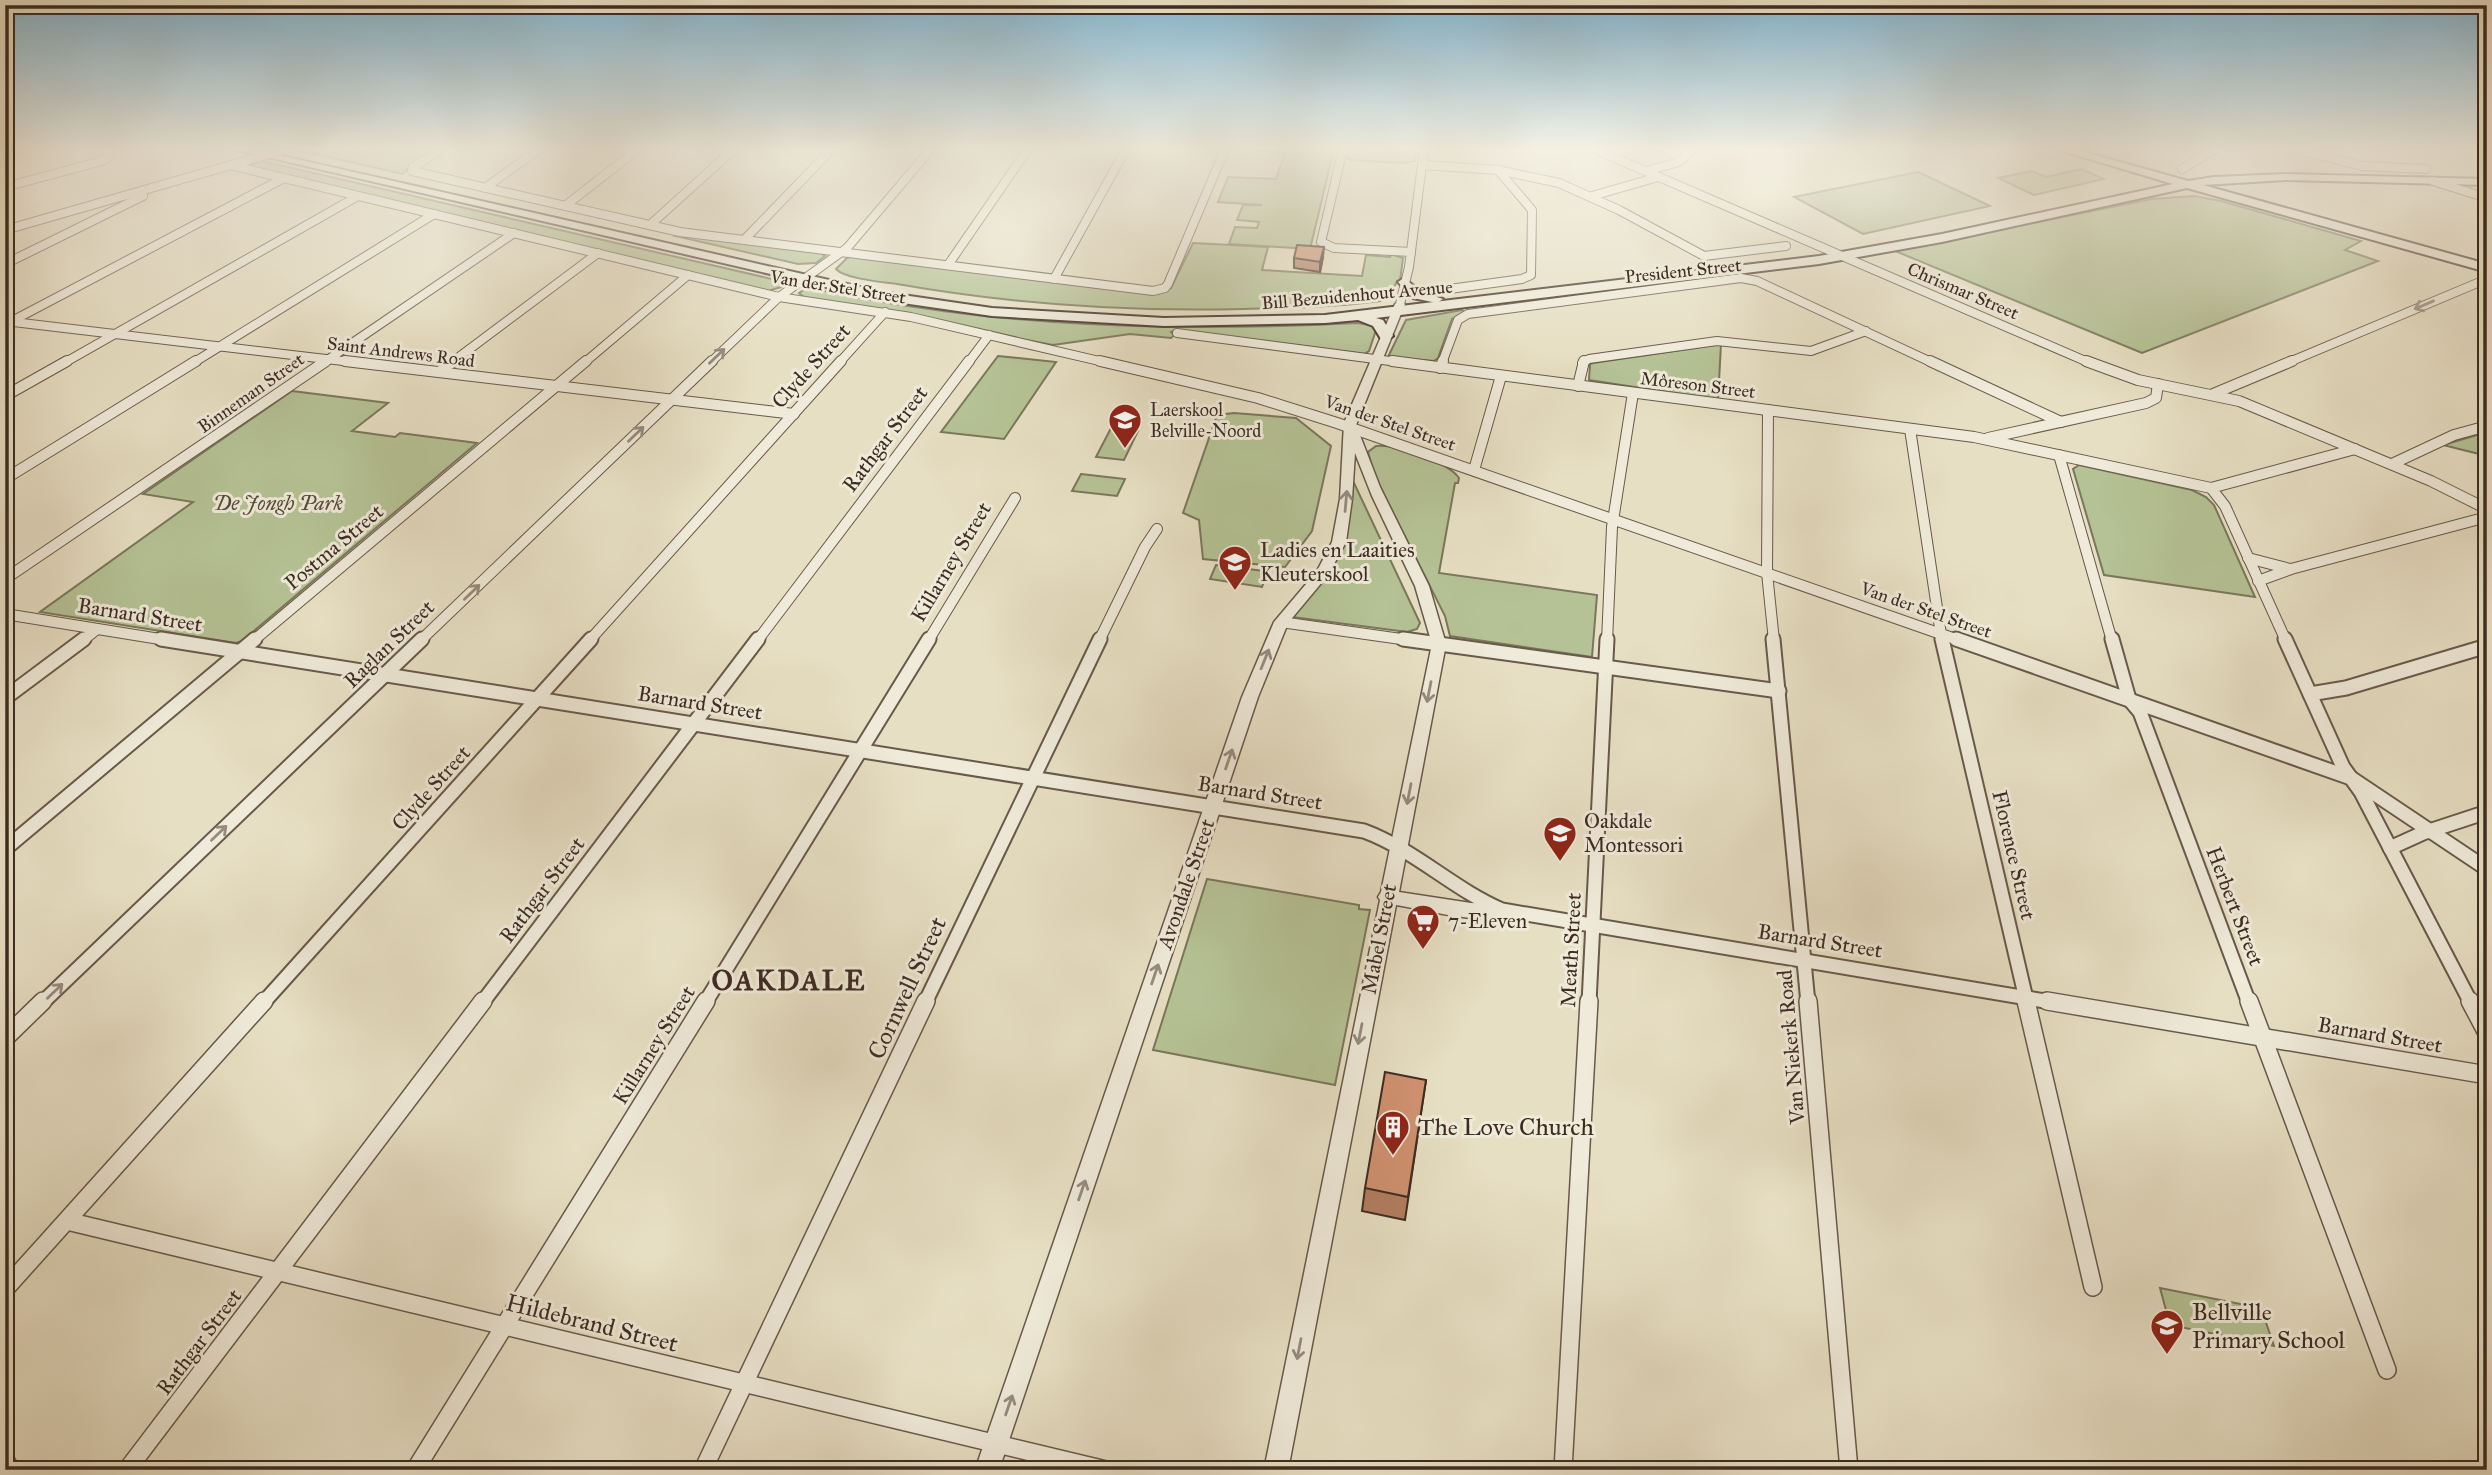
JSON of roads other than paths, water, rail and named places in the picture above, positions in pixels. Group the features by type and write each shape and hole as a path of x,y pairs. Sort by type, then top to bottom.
{"main road":[{"name":"Bill Bezuidenhout Avenue","path":"557,218 940,305 1092,320 1247,322 1359,315 1398,308 1841,256 2032,218"},
{"name":"Bill Bezuidenhout Avenue","path":"807,276 956,299 1096,311 1250,314 1398,308 1436,295 1828,250 1995,218"},
{"path":"2307,218 2487,268"},
{"path":"1404,282 1413,292 1436,295"},
{"path":"1359,315 1378,323 1386,336"}],"street":[{"path":"5,230 45,218"},
{"path":"5,264 99,218"},
{"path":"8,321 207,218"},
{"path":"5,396 319,218"},
{"path":"5,479 427,218"},
{"name":"Van der Stel Street","path":"449,218 779,296 885,312 989,335 1258,398 1350,426 2351,778 2487,869"},
{"path":"618,218 744,240 1161,290 1168,284 1195,218"},
{"path":"650,225 658,218"},
{"path":"744,240 765,218"},
{"name":"Raglan Street","path":"5,1038 779,296 842,252 872,218"},
{"path":"948,265 981,218"},
{"path":"1054,279 1088,218"},
{"path":"1327,218 1321,242 1334,248 1410,253"},
{"path":"1398,308 1415,218"},
{"path":"1436,295 1531,275 1532,218"},
{"path":"1631,218 1700,255 1711,256 1786,246"},
{"name":"Chrismar Street","path":"1753,218 2128,378 2213,394 2247,404 2392,464 2487,509"},
{"path":"5,219 16,226"},
{"name":"Binneman Street","path":"5,579 514,233"},
{"path":"439,372 598,253"},
{"name":"Postma Street","path":"5,849 688,275"},
{"name":"President Street","path":"1440,368 1458,320 1468,314 1735,279 1756,281 2060,422"},
{"path":"2213,394 2487,279"},
{"name":"Avondale Street","path":"988,1470 1250,697 1281,622 1323,572 1339,542 1346,499 1350,426 1398,308"},
{"name":"Clyde Street","path":"5,1289 885,312"},
{"name":"Saint Andrews Road","path":"8,321 794,414"},
{"path":"1578,386 1582,362 1586,359 1717,341 1811,351 1866,331"},
{"name":"Môreson Street","path":"1177,333 1984,439 2211,488"},
{"name":"Rathgar Street","path":"127,1470 989,335"},
{"path":"1474,470 1501,376"},
{"path":"1984,439 2146,403 2156,398 2158,384"},
{"name":"Meath Street","path":"1563,1470 1614,520 1633,393"},
{"name":"Van Niekerk Road","path":"1768,410 1767,573 1849,1470"},
{"name":"Mabel Street","path":"1276,1470 1439,644 1434,619 1418,573 1369,478 1350,426"},
{"path":"2392,464 2454,435 2487,426"},
{"name":"Florence Street","path":"1909,429 1941,635 2093,1287"},
{"path":"2025,429 2029,448"},
{"path":"2355,449 2211,488 2225,506 2351,778 2487,1033"},
{"name":"Herbert Street","path":"2059,455 2129,699 2140,712 2386,1370"},
{"name":"Killarney Street","path":"415,1470 862,750 1015,498"},
{"path":"2258,581 2291,569 2487,517"},
{"name":"Cornwell Street","path":"703,1470 1032,777 1145,547 1157,529"},
{"path":"2250,562 2291,569"},
{"name":"Barnard Street","path":"5,614 1364,831 1398,847 1469,895 1502,910 2487,1074"},
{"path":"1281,622 1779,691"},
{"path":"5,698 97,629"},
{"path":"2310,694 2346,688 2487,646"},
{"path":"2390,848 2432,830 2487,812"},
{"path":"1387,897 1471,910 1502,910"},
{"name":"Hildebrand Street","path":"67,1221 1106,1470"},
{"path":"5,1460 11,1470"}],"place":[{"name":"Laerskool Belville-Noord","path":"1125,450"},
{"name":"Ladies en Laaities Kleuterskool","path":"1235,592"},
{"name":"Oakdale Montessori","path":"1560,863"},
{"name":"7-Eleven","path":"1423,951"},
{"name":"The Love Church","path":"1393,1157"},
{"name":"Bellville Primary School","path":"2167,1356"}],"district":[{"name":"OAKDALE","path":"789,980"}],"park label":[{"name":"De Jongh Park","path":"278,503"}]}
